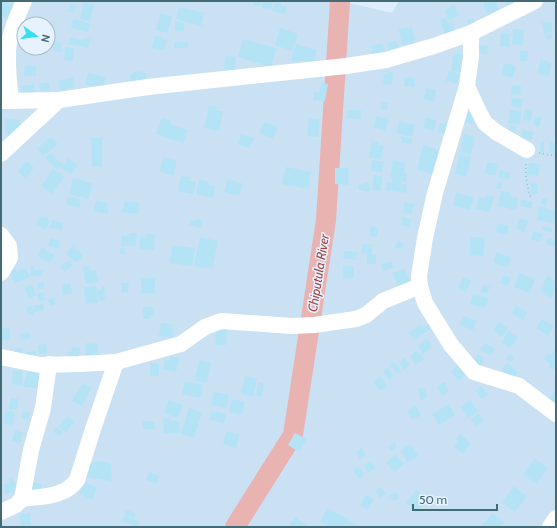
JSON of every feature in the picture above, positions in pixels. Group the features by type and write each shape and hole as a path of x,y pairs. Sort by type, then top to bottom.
{"street":[{"path":"24,1 16,17 9,42 6,101 59,100 148,87 346,66 386,60 472,33 535,1"},
{"path":"472,33 467,86 435,192 425,238 419,276 420,286 425,302 450,345 474,372 519,386 556,414"},
{"path":"467,86 484,123 496,132 527,150"},
{"path":"1,154 59,100"},
{"path":"1,235 9,246 10,258 1,273"},
{"path":"1,357 40,365 116,362 182,344 205,327 221,321 292,326 314,325 356,319 366,315 383,301 420,286"},
{"path":"22,499 56,495 72,486 77,480 116,362"},
{"path":"1,512 16,505 22,499 31,450 43,408 49,364"},
{"path":"550,527 556,518"}],"path":[{"path":"531,198 526,178 527,150 556,156"}],"shaded area":[{"path":"1,1 341,1 392,13 399,1 556,1 556,527 1,527"}],"building":[{"path":"1,1 5,1 17,7 10,20 1,16"},
{"path":"254,1 261,1 259,6 253,5"},
{"path":"262,1 273,1 271,10 261,8"},
{"path":"275,1 281,3 281,6 287,7 285,14 272,11"},
{"path":"488,1 496,1 499,10 488,15 483,3"},
{"path":"505,1 522,1 508,9"},
{"path":"84,2 94,5 90,21 80,19"},
{"path":"70,3 77,5 74,13 68,11"},
{"path":"454,5 459,15 449,20 444,10"},
{"path":"179,7 204,13 201,26 176,19"},
{"path":"160,13 172,16 168,33 156,30"},
{"path":"446,18 448,23 452,21 456,33 446,37 440,20"},
{"path":"473,18 476,26 470,28 467,20"},
{"path":"73,19 90,23 88,32 71,28"},
{"path":"176,21 185,23 183,32 174,30"},
{"path":"551,21 553,31 544,34 542,23"},
{"path":"412,27 415,43 402,45 399,29"},
{"path":"280,28 298,34 292,51 275,45"},
{"path":"513,29 524,30 523,45 512,44"},
{"path":"501,33 510,34 509,47 500,46"},
{"path":"551,33 553,38 546,40 545,36"},
{"path":"155,36 167,40 164,50 152,48"},
{"path":"70,37 82,40 83,38 90,39 88,48 68,44"},
{"path":"243,39 276,48 271,67 238,57"},
{"path":"397,41 399,55 390,56 387,43"},
{"path":"56,42 62,43 60,52 56,51"},
{"path":"174,42 188,42 188,48 174,48"},
{"path":"296,44 317,50 313,63 301,60 300,62 291,60"},
{"path":"383,44 384,55 372,56 372,45"},
{"path":"479,45 488,46 487,55 478,53"},
{"path":"65,47 74,48 73,61 64,60"},
{"path":"520,51 528,51 527,61 520,61"},
{"path":"454,53 465,55 463,72 451,71"},
{"path":"225,56 236,57 235,72 224,71"},
{"path":"541,59 552,63 548,77 537,73"},
{"path":"504,63 516,66 513,78 501,75"},
{"path":"25,66 36,66 36,76 24,76"},
{"path":"141,71 141,73 146,73 147,85 131,87 130,74"},
{"path":"388,71 393,72 392,85 383,84 384,74 388,74"},
{"path":"449,71 460,74 458,84 446,81"},
{"path":"88,73 106,77 103,88 85,84"},
{"path":"73,77 75,87 61,91 58,81"},
{"path":"405,77 415,78 414,87 404,86"},
{"path":"49,82 50,90 40,91 39,84"},
{"path":"321,83 328,84 325,101 313,100 314,92 319,93"},
{"path":"34,84 35,92 22,94 21,86"},
{"path":"512,85 521,86 520,95 511,94"},
{"path":"427,88 436,90 434,102 424,99"},
{"path":"512,98 523,99 521,108 511,106"},
{"path":"381,103 388,103 387,110 381,109"},
{"path":"209,105 217,107 216,110 223,112 219,131 204,128"},
{"path":"525,109 533,110 531,121 523,120"},
{"path":"347,110 361,110 361,119 347,118"},
{"path":"462,110 475,113 472,124 459,120"},
{"path":"510,110 521,111 520,124 508,123"},
{"path":"377,116 388,120 385,131 373,127"},
{"path":"162,117 171,121 170,124 188,130 183,143 156,134"},
{"path":"426,117 437,121 434,131 423,128"},
{"path":"535,117 542,118 539,127 533,125"},
{"path":"5,118 20,120 22,133 6,135"},
{"path":"309,118 320,119 318,137 307,136"},
{"path":"399,121 415,125 412,137 396,134"},
{"path":"264,122 278,127 273,139 259,133"},
{"path":"440,123 451,125 449,135 438,132"},
{"path":"510,125 516,126 514,138 508,137"},
{"path":"523,130 533,132 532,140 521,138"},
{"path":"241,134 254,138 250,148 237,144"},
{"path":"464,134 475,137 471,154 460,152"},
{"path":"50,137 58,144 43,156 37,149"},
{"path":"402,137 412,139 411,144 401,142"},
{"path":"91,138 102,138 102,167 92,166"},
{"path":"372,139 373,141 379,142 378,145 384,146 381,160 369,157"},
{"path":"541,141 544,141 544,153 540,153"},
{"path":"550,142 556,143 556,155 549,153"},
{"path":"423,145 439,150 433,174 417,170"},
{"path":"50,153 63,165 58,170 45,158"},
{"path":"460,154 471,157 466,177 455,174"},
{"path":"164,157 177,160 173,176 159,171"},
{"path":"68,158 78,165 71,174 61,168"},
{"path":"372,160 384,162 382,173 371,171"},
{"path":"393,160 405,163 404,173 407,174 406,182 402,181 401,184 407,185 406,193 386,190 387,182 392,182 393,179 390,178"},
{"path":"27,161 34,168 25,178 18,171"},
{"path":"487,162 497,164 496,175 485,174"},
{"path":"529,163 540,164 538,176 527,175"},
{"path":"286,167 311,172 308,189 282,184"},
{"path":"335,168 349,168 348,185 335,184"},
{"path":"53,169 64,177 52,194 41,186"},
{"path":"500,170 510,173 509,180 498,177"},
{"path":"374,175 383,177 380,191 372,190"},
{"path":"181,176 190,177 189,180 196,182 193,194 178,191"},
{"path":"73,178 92,183 89,199 69,194"},
{"path":"199,179 209,182 208,184 215,186 213,198 196,194"},
{"path":"228,179 243,184 239,196 224,192"},
{"path":"364,182 370,184 369,186 371,187 369,192 358,189 359,184 363,185"},
{"path":"497,182 502,183 501,189 496,188"},
{"path":"537,183 538,194 531,194 530,184"},
{"path":"501,191 509,192 509,196 518,198 516,210 498,206"},
{"path":"456,193 474,197 470,210 453,206"},
{"path":"486,195 494,197 490,212 476,209 479,197 485,198"},
{"path":"68,196 81,200 79,208 66,204"},
{"path":"542,198 547,199 546,205 541,204"},
{"path":"521,199 533,202 531,208 520,206"},
{"path":"96,201 107,203 108,214 93,211"},
{"path":"125,201 140,203 138,214 122,212"},
{"path":"405,202 415,204 411,214 403,212"},
{"path":"539,206 556,211 554,223 537,220"},
{"path":"40,216 44,218 45,216 50,221 46,229 36,224"},
{"path":"403,217 411,219 409,227 401,225"},
{"path":"519,218 528,221 524,232 516,229"},
{"path":"196,219 203,220 201,228 189,225 190,220 195,221"},
{"path":"52,220 63,223 62,230 50,228"},
{"path":"497,223 509,226 507,234 496,232"},
{"path":"371,226 379,228 376,238 369,235"},
{"path":"543,226 552,228 551,232 542,230"},
{"path":"534,231 543,234 540,242 531,239"},
{"path":"129,233 137,233 136,246 121,246 121,236 129,236"},
{"path":"145,234 155,234 154,250 139,249 140,236 145,237"},
{"path":"200,237 218,241 212,269 194,266"},
{"path":"471,237 485,238 483,256 469,255"},
{"path":"50,238 60,241 58,249 48,246"},
{"path":"548,238 556,240 556,247 546,244"},
{"path":"398,241 404,243 402,249 395,248"},
{"path":"363,244 373,245 371,254 376,255 376,264 367,264 367,254 361,253"},
{"path":"172,245 195,248 192,266 170,263"},
{"path":"72,246 83,255 77,263 66,254"},
{"path":"42,248 55,255 50,263 38,256"},
{"path":"120,248 125,248 125,254 120,254"},
{"path":"344,251 357,252 356,260 343,258"},
{"path":"497,252 511,258 507,268 493,262"},
{"path":"70,260 73,265 64,272 60,266"},
{"path":"392,261 393,268 382,271 381,264"},
{"path":"31,266 34,267 34,270 43,270 42,276 30,276"},
{"path":"89,266 90,271 96,270 98,282 86,284 83,267"},
{"path":"343,266 354,266 354,278 343,279"},
{"path":"15,268 17,271 26,268 30,277 14,284 9,271"},
{"path":"405,269 410,282 398,288 393,273"},
{"path":"519,273 535,279 530,293 514,287"},
{"path":"503,275 511,278 507,286 500,283"},
{"path":"548,275 556,282 556,291 550,299 540,290 545,284 543,283"},
{"path":"463,277 471,281 466,292 458,288"},
{"path":"141,278 155,278 155,293 141,293"},
{"path":"43,282 44,288 37,289 37,284"},
{"path":"70,283 72,293 63,295 62,285"},
{"path":"122,283 129,283 128,293 121,292"},
{"path":"484,284 490,287 486,294 480,291"},
{"path":"33,285 36,295 29,299 24,286"},
{"path":"96,286 98,303 86,304 84,287"},
{"path":"101,287 104,287 105,300 99,301 98,290 101,290"},
{"path":"43,292 45,300 39,301 37,294"},
{"path":"473,294 489,298 485,308 470,304"},
{"path":"54,298 56,305 50,306 48,300"},
{"path":"43,304 44,310 35,312 33,306"},
{"path":"32,306 34,314 28,315 26,307"},
{"path":"516,306 527,312 523,320 512,313"},
{"path":"143,307 154,307 154,315 150,315 149,319 143,318"},
{"path":"463,316 477,321 473,330 459,325"},
{"path":"542,319 554,327 548,336 536,328"},
{"path":"499,322 508,328 502,337 493,330"},
{"path":"161,323 172,324 171,329 173,329 173,337 159,336"},
{"path":"419,325 429,325 430,329 414,341 409,333"},
{"path":"217,327 227,327 226,345 215,345"},
{"path":"2,328 10,329 9,340 2,340"},
{"path":"509,331 518,337 510,348 501,342"},
{"path":"29,332 31,338 21,341 20,334"},
{"path":"427,338 432,347 423,354 418,346"},
{"path":"86,343 98,344 96,359 85,358"},
{"path":"485,343 495,349 490,356 480,350"},
{"path":"46,344 47,353 39,354 37,345"},
{"path":"72,347 80,348 78,359 67,357 68,352 71,352"},
{"path":"22,348 24,358 17,359 15,349"},
{"path":"416,350 424,359 416,365 410,357"},
{"path":"554,350 556,352 556,368 554,371 549,366 550,364 544,359 549,353 551,355"},
{"path":"36,351 36,358 27,358 26,352"},
{"path":"478,354 485,359 478,369 471,364"},
{"path":"510,354 514,358 510,362 506,359"},
{"path":"170,356 180,358 176,372 163,369 165,360 169,361"},
{"path":"404,358 410,365 404,370 399,362"},
{"path":"199,360 211,362 207,383 195,381"},
{"path":"394,362 401,371 397,374 390,365"},
{"path":"150,363 159,364 159,376 150,376"},
{"path":"507,363 518,372 513,379 501,370"},
{"path":"458,365 466,374 458,381 451,371"},
{"path":"387,368 394,376 389,380 383,372"},
{"path":"13,370 23,371 22,386 12,384"},
{"path":"27,372 43,372 38,388 23,387"},
{"path":"245,376 257,379 253,397 241,394"},
{"path":"380,376 387,385 381,391 373,382"},
{"path":"185,381 203,385 200,398 182,394"},
{"path":"259,382 264,384 261,397 256,396"},
{"path":"445,382 449,392 442,396 437,386"},
{"path":"82,383 92,388 82,406 72,401"},
{"path":"481,386 488,394 482,399 475,391"},
{"path":"425,388 427,398 420,400 418,389"},
{"path":"556,388 556,406 548,402"},
{"path":"214,392 229,395 226,408 211,404"},
{"path":"11,398 18,399 17,410 9,409"},
{"path":"232,399 245,402 242,415 229,412"},
{"path":"169,400 183,405 178,418 164,413"},
{"path":"470,400 478,411 468,418 460,407"},
{"path":"449,404 455,415 439,425 432,414"},
{"path":"415,405 421,415 412,420 407,410"},
{"path":"189,408 202,412 194,438 181,434"},
{"path":"5,411 15,412 13,425 3,423"},
{"path":"23,411 30,413 28,420 21,417"},
{"path":"212,411 226,414 224,423 210,420"},
{"path":"478,413 484,420 477,426 471,420"},
{"path":"67,416 74,421 66,432 59,427"},
{"path":"170,418 170,421 179,421 180,433 164,433 163,419"},
{"path":"143,421 155,421 155,429 143,429"},
{"path":"57,427 63,432 59,437 53,431"},
{"path":"15,430 23,433 20,443 12,441"},
{"path":"226,431 239,435 236,448 223,444"},
{"path":"295,433 307,439 299,452 288,445"},
{"path":"460,434 471,443 463,454 454,447 458,441 456,439"},
{"path":"394,442 397,447 392,451 388,447"},
{"path":"410,444 418,456 408,462 400,451"},
{"path":"361,448 366,455 360,459 356,452"},
{"path":"395,454 404,464 395,472 386,463"},
{"path":"535,458 548,468 536,484 523,474"},
{"path":"102,461 111,465 112,481 81,475 84,465"},
{"path":"371,461 375,469 368,473 364,465"},
{"path":"358,467 365,474 360,479 353,471"},
{"path":"149,472 159,476 156,484 146,480"},
{"path":"12,477 14,483 19,482 21,490 5,494 3,485 10,483 8,478"},
{"path":"29,482 42,484 41,494 28,492"},
{"path":"84,483 97,487 92,500 79,493"},
{"path":"514,486 527,496 515,512 502,502"},
{"path":"381,487 386,494 380,498 375,490"},
{"path":"416,490 421,494 420,497 426,502 418,512 406,502"},
{"path":"396,492 399,498 393,501 390,495"},
{"path":"366,495 374,499 368,510 360,505"},
{"path":"328,508 360,527 329,527 320,521"},
{"path":"126,510 136,513 134,518 125,515"},
{"path":"30,513 31,525 21,526 20,514"},
{"path":"492,513 504,522 501,527 481,527"},
{"path":"124,516 139,521 138,527 122,521"},
{"path":"295,517 307,526 307,527 289,527"}],"waterway":[{"name":"Chiputula River","path":"235,527 293,435 326,220 340,1"}]}
